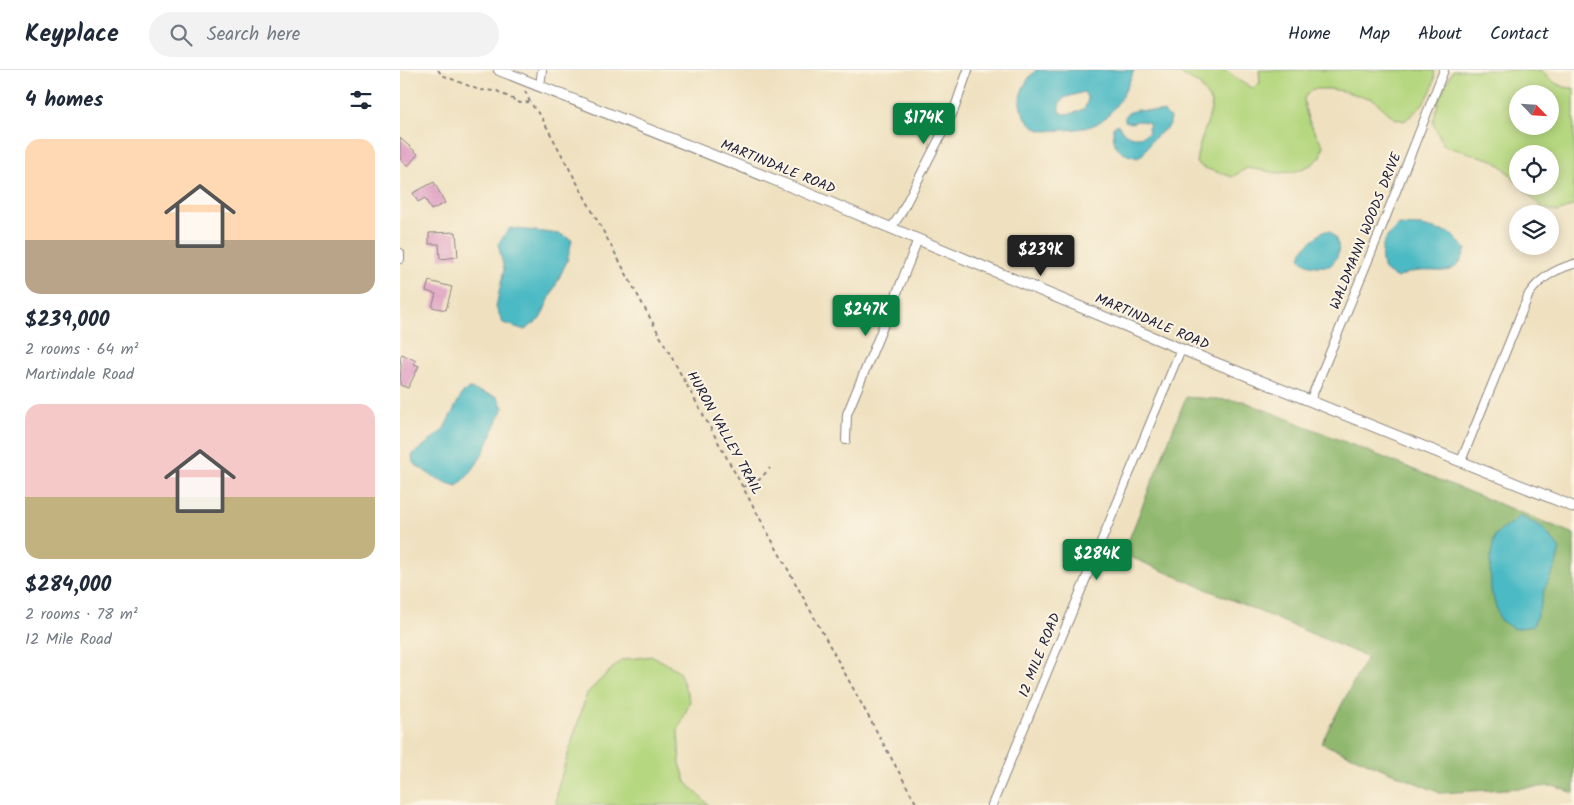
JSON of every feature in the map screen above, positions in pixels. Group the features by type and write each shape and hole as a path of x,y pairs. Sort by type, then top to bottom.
{"street":[{"name":"MARTINDALE ROAD","path":"499,70 918,239 1181,349 1574,507"},
{"path":"540,86 542,70"},
{"path":"891,228 900,216 954,110 968,70"},
{"name":"WALDMANN WOODS DRIVE","path":"1310,401 1444,70"},
{"path":"846,440 847,414 918,239"},
{"path":"400,253 400,259"},
{"path":"1461,461 1529,294 1540,280 1574,264"},
{"name":"12 MILE ROAD","path":"992,805 1181,349"}],"path":[{"path":"438,70 442,74 479,90 497,91 520,103 530,102"},
{"name":"HURON VALLEY TRAIL","path":"519,79 917,805"},
{"path":"743,487 760,480 770,468"}],"green space":[{"path":"1177,70 1226,70 1241,82 1253,88 1260,83 1259,70 1434,70 1434,78 1433,85 1426,99 1416,112 1404,121 1394,118 1373,99 1330,89 1312,89 1304,98 1305,106 1310,123 1323,145 1321,157 1311,165 1294,172 1278,173 1247,168 1232,177 1209,170 1196,163 1212,103 1199,84 1185,77"},
{"path":"1453,70 1542,70 1544,74 1556,83 1574,88 1574,205 1559,212 1559,205 1539,205 1529,195 1559,195 1559,145 1509,145 1509,174 1493,160 1444,146 1433,123 1439,99"},
{"path":"1186,397 1243,401 1574,534 1574,793 1553,786 1440,793 1321,743 1367,657 1123,554"},
{"path":"653,656 679,671 690,701 678,731 680,763 686,782 709,805 556,805 558,787 587,693 621,660"}],"water":[{"path":"1036,70 1134,70 1119,101 1101,121 1082,128 1048,131 1037,129 1033,126 1026,118 1020,104 1023,88","holes":["1084,92 1088,99 1085,108 1074,113 1064,114 1059,111 1059,105 1064,98"]},
{"path":"1136,110 1164,112 1170,118 1170,125 1152,140 1138,158 1121,152 1115,145 1113,134 1113,127 1117,124 1125,133 1135,137 1143,136 1149,132 1148,128 1150,125 1147,122 1138,121 1130,123 1125,121 1128,113"},
{"path":"1399,225 1422,226 1450,233 1466,249 1462,259 1457,266 1445,271 1412,272 1397,278 1384,270 1382,250 1389,235"},
{"path":"510,228 560,234 572,240 567,261 540,319 525,330 503,323 496,307 504,269 498,244"},
{"path":"1323,231 1330,231 1336,240 1339,249 1337,257 1330,266 1314,266 1306,263 1300,258 1302,251"},
{"path":"470,389 498,397 503,408 490,440 479,460 473,470 457,486 439,480 418,467 413,463 412,455 443,430 463,392"},
{"path":"1520,516 1542,527 1560,549 1556,565 1544,590 1533,626 1514,629 1500,620 1491,590 1490,561 1495,535"}],"building":[{"path":"400,138 418,154 408,166 400,159"},
{"path":"434,182 445,203 431,210 425,198 418,202 413,193"},
{"path":"456,232 458,257 440,259 439,244 429,244 429,233"},
{"path":"429,281 452,287 446,310 432,307 436,294 426,291"},
{"path":"402,354 416,361 414,364 419,366 408,388 400,385 400,357"}]}
